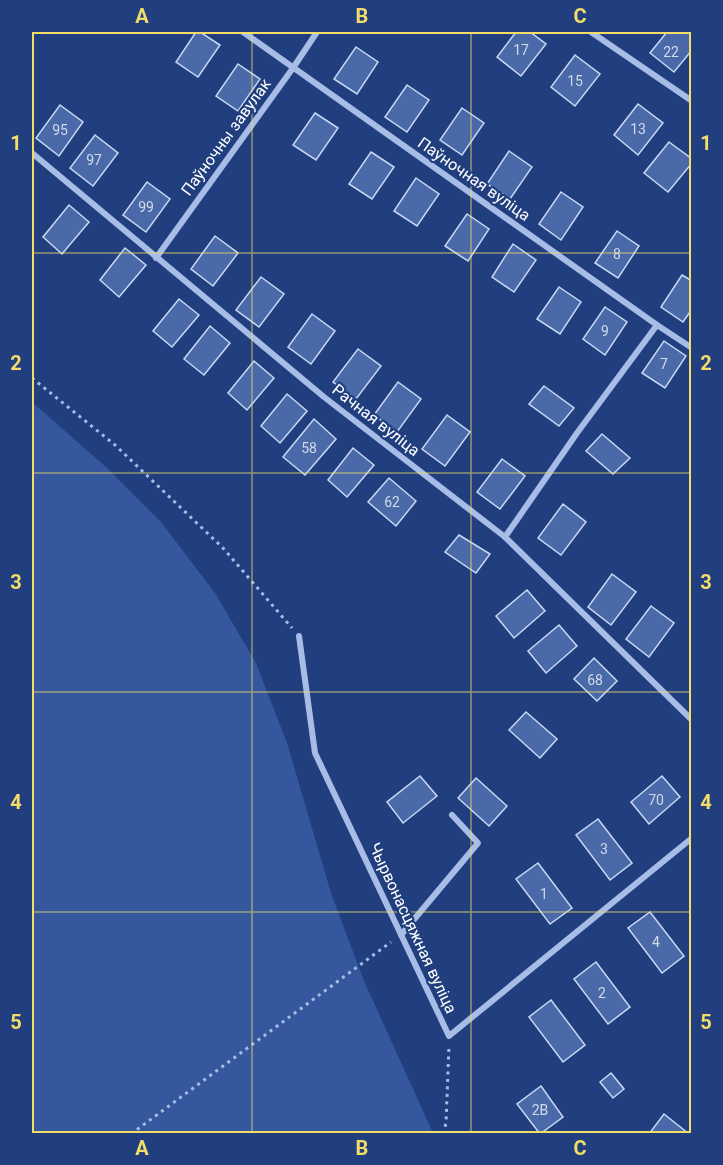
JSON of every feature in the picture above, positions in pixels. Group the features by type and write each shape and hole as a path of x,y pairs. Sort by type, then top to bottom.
{"street":[{"name":"Паўночная вуліца","path":"243,32 692,348"},
{"name":"Паўночны завулак","path":"156,258 317,32"},
{"path":"591,32 692,101"},
{"name":"Рачная вуліца","path":"32,153 324,397 505,537 692,720"},
{"path":"505,537 577,433 657,325"},
{"name":"Чырвонасцяжная вуліца","path":"299,636 315,753 449,1036 692,838"},
{"path":"401,935 478,843 452,815"}],"path":[{"path":"32,378 115,445 223,548 299,636"},
{"path":"131,1134 401,935"},
{"path":"443,1134 446,1124 449,1036"}],"shaded area":[{"path":"32,402 107,468 161,522 215,593 256,663 287,743 331,893 364,981 433,1133 32,1133"}],"building":[{"path":"196,32 200,32 220,45 198,77 176,62"},
{"path":"516,32 530,32 546,44 521,76 497,57"},
{"path":"667,32 692,34 692,50 674,72 650,53"},
{"path":"356,47 378,62 357,94 334,79"},
{"path":"575,55 600,74 575,106 551,87"},
{"path":"238,64 260,79 238,111 216,96"},
{"path":"407,85 429,100 407,132 385,117"},
{"path":"638,104 663,123 638,155 614,135"},
{"path":"60,105 83,122 59,156 36,138"},
{"path":"462,108 484,123 462,155 440,140"},
{"path":"315,113 338,128 316,160 293,145"},
{"path":"95,135 118,153 93,186 70,168"},
{"path":"669,142 692,159 692,163 668,192 644,173"},
{"path":"509,151 532,167 510,199 487,184"},
{"path":"371,152 394,167 372,199 349,184"},
{"path":"416,178 439,194 417,226 394,211"},
{"path":"147,182 170,199 146,232 123,215"},
{"path":"561,192 583,207 561,240 539,224"},
{"path":"69,205 89,222 62,254 43,237"},
{"path":"467,214 489,229 468,261 445,246"},
{"path":"617,231 639,246 618,278 595,263"},
{"path":"215,236 238,253 213,286 191,269"},
{"path":"513,244 536,260 514,292 492,277"},
{"path":"125,248 146,265 119,297 100,280"},
{"path":"682,275 692,281 692,309 683,322 661,307"},
{"path":"261,277 284,294 259,327 236,310"},
{"path":"559,287 581,302 560,334 537,319"},
{"path":"179,299 199,315 172,347 153,331"},
{"path":"605,307 627,322 605,355 583,339"},
{"path":"312,314 335,331 311,364 288,347"},
{"path":"210,326 230,343 204,375 184,359"},
{"path":"664,341 686,356 665,388 642,373"},
{"path":"358,349 381,366 356,399 333,382"},
{"path":"254,361 274,378 247,410 228,393"},
{"path":"398,382 421,399 397,432 374,415"},
{"path":"544,386 574,408 559,426 529,404"},
{"path":"287,394 307,411 280,443 261,426"},
{"path":"447,415 470,432 445,466 422,449"},
{"path":"314,419 336,439 305,475 283,457"},
{"path":"602,434 630,458 613,474 586,451"},
{"path":"353,448 374,465 347,497 328,480"},
{"path":"502,459 525,476 500,509 477,492"},
{"path":"389,478 416,501 396,526 368,502"},
{"path":"563,504 586,522 561,555 538,538"},
{"path":"459,535 490,554 476,573 445,552"},
{"path":"612,574 636,592 611,625 588,607"},
{"path":"527,590 545,611 514,638 496,616"},
{"path":"651,606 674,623 649,657 626,639"},
{"path":"559,625 577,646 546,673 528,651"},
{"path":"594,658 617,681 597,701 574,679"},
{"path":"526,712 557,739 540,758 509,730"},
{"path":"420,776 437,796 403,823 387,802"},
{"path":"662,776 680,797 649,824 631,802"},
{"path":"476,778 507,806 489,826 458,798"},
{"path":"598,819 632,863 610,880 576,835"},
{"path":"538,863 572,908 550,924 516,879"},
{"path":"650,912 684,956 662,973 628,928"},
{"path":"596,962 630,1007 608,1024 574,979"},
{"path":"551,1000 585,1045 563,1062 529,1017"},
{"path":"611,1073 624,1089 613,1098 600,1082"},
{"path":"541,1086 563,1117 540,1134 517,1104"},
{"path":"664,1114 689,1134 649,1134"}]}
